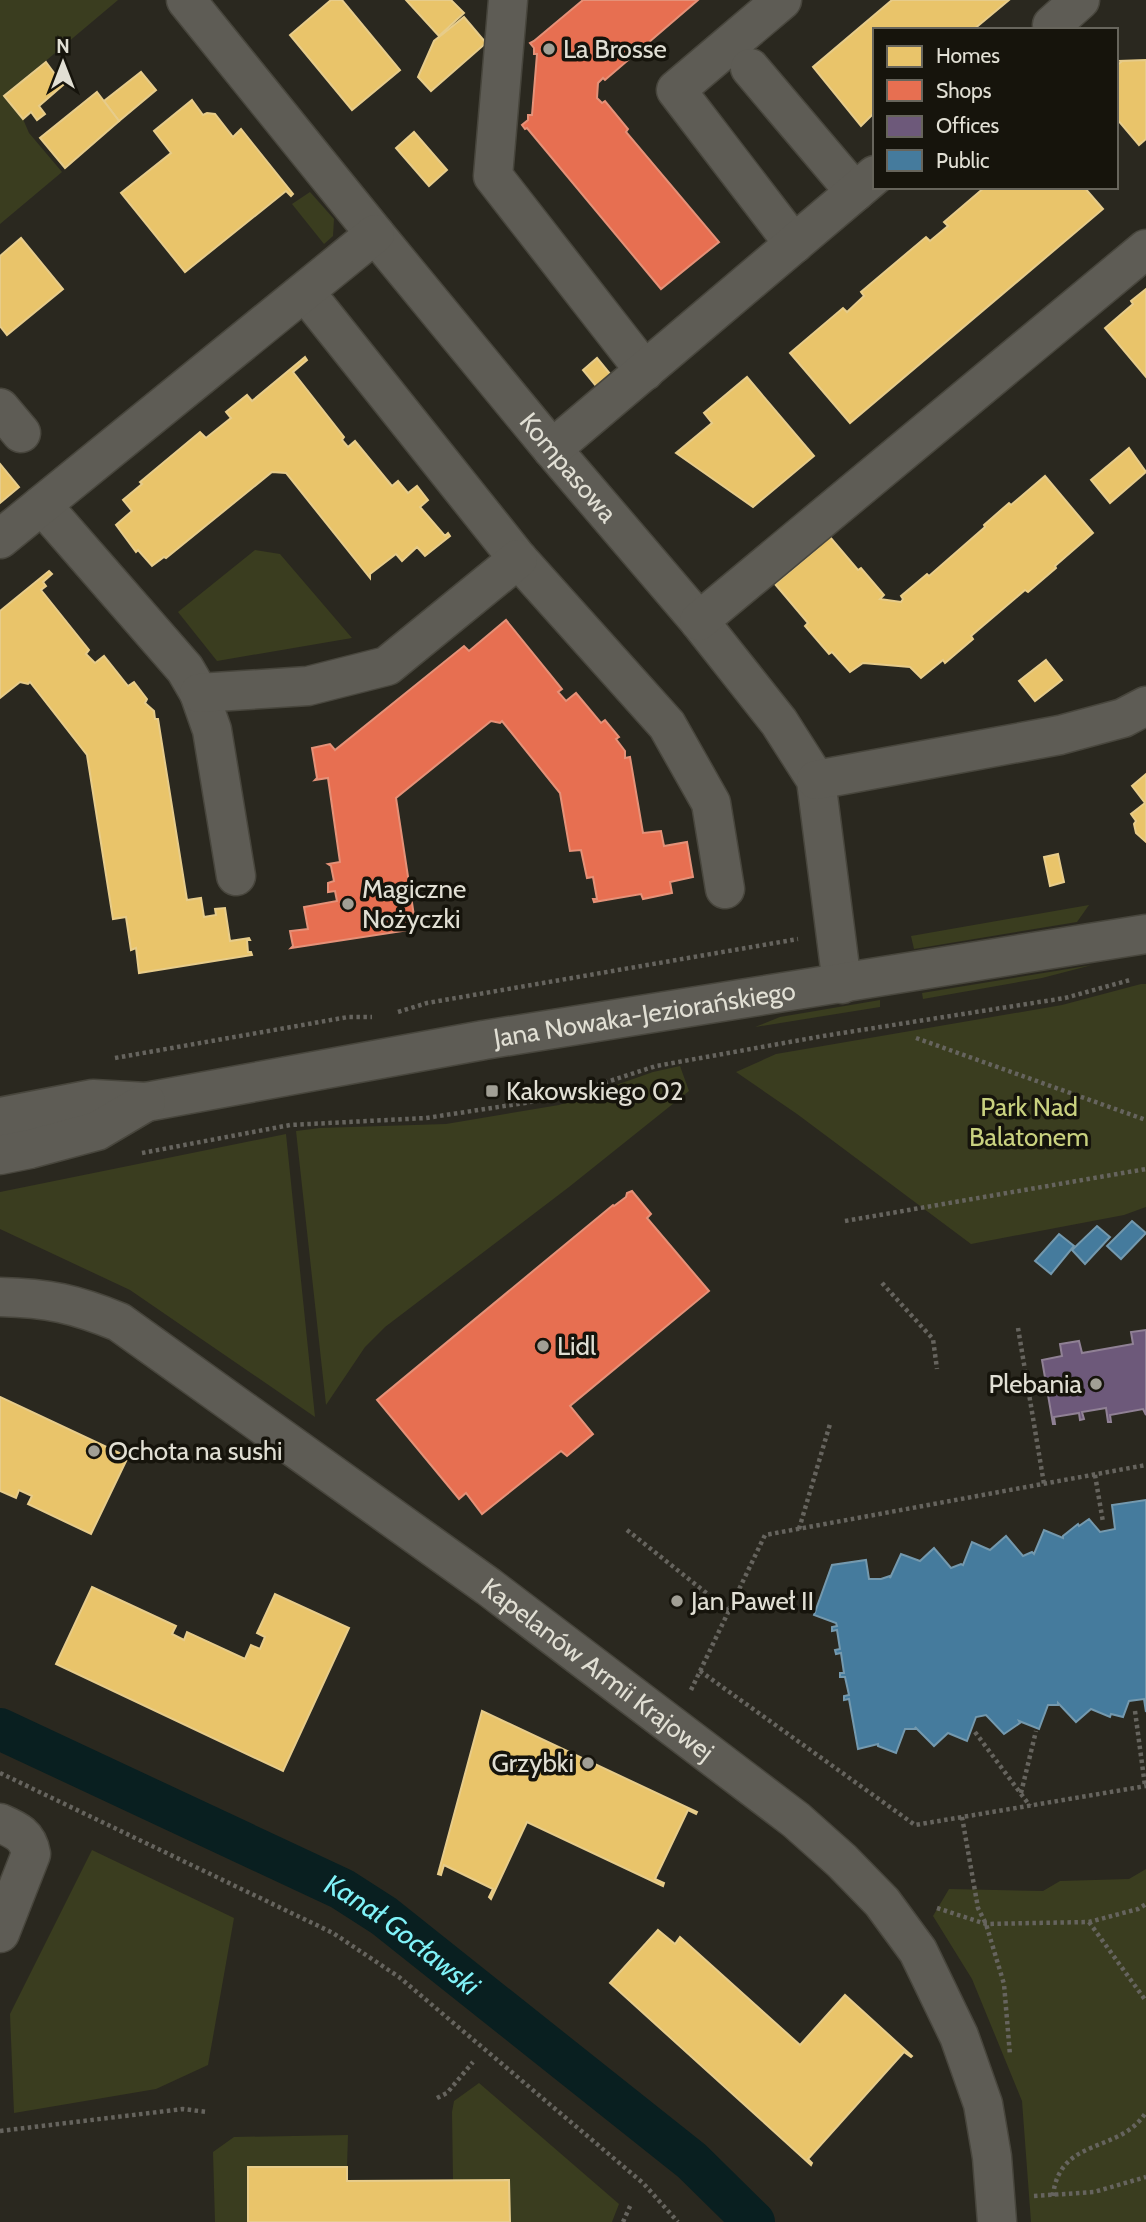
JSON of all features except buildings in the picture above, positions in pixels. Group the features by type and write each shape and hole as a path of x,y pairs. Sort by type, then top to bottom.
{"street":[{"name":"Kompasowa","path":"186,0 374,234 699,621 779,722 816,780 842,984"},
{"path":"508,0 493,176 645,371"},
{"path":"782,0 676,90 794,244"},
{"path":"552,449 865,184 750,68"},
{"path":"0,539 374,234"},
{"path":"699,621 1146,249"},
{"path":"305,292 519,559 667,725 711,803 725,888"},
{"path":"41,505 185,669 199,692 212,730 236,876"},
{"path":"199,692 308,687 387,666 519,559"},
{"path":"816,780 1060,735 1123,718 1146,706"},
{"name":"Jana Nowaka-Jeziorańskiego","path":"0,1117 93,1099 146,1102 484,1040 1146,934"},
{"name":"Jana Nowaka-Jeziorańskiego","path":"0,1154 97,1131 146,1102"},
{"name":"Kapelanów Armii Krajowej","path":"0,1297 36,1297 83,1307 119,1322 496,1592 796,1820 842,1861 882,1902 918,1951 960,2036 983,2104 992,2157 997,2220"},
{"path":"0,1823 23,1834 31,1854 0,1933"}],"path":[{"path":"390,1013 426,1003 797,940 803,931"},
{"path":"135,1154 290,1125 426,1118 557,1098 656,1066 823,1035 1065,998 1137,978"},
{"path":"210,1041 348,1017 379,1015"},
{"path":"916,1038 1146,1120"},
{"path":"845,1221 1146,1168"},
{"path":"882,1283 933,1339 937,1368"},
{"path":"1018,1328 1044,1484"},
{"path":"799,1529 831,1424"},
{"path":"689,1694 765,1535 1146,1465"},
{"path":"1095,1475 1102,1522"},
{"path":"627,1530 729,1611"},
{"path":"700,1671 915,1825 1146,1786 1135,1711"},
{"path":"1021,1793 1036,1731"},
{"path":"975,1732 1030,1805"},
{"path":"0,1773 332,1933 362,1952 399,1977 643,2183 678,2222"},
{"path":"962,1817 978,1908 986,1924 1004,1984 1010,2060"},
{"path":"925,1904 986,1924 1088,1922 1138,1909 1146,1904"},
{"path":"1088,1922 1146,2001"},
{"path":"437,2098 447,2093 473,2062"},
{"path":"0,2131 183,2109 207,2112"},
{"path":"1053,2196 1054,2182 1061,2167 1074,2155 1127,2132 1140,2122 1146,2112"},
{"path":"1032,2196 1094,2192 1146,2177"},
{"path":"623,2222 631,2204"}],"green space":[{"path":"0,0 118,0 4,96 23,119 29,133 62,172 0,224"},
{"path":"310,192 334,219 333,236 324,244 292,204"},
{"path":"255,550 280,554 352,638 217,661 178,612"},
{"path":"1089,905 1077,922 914,949 911,936"},
{"path":"1092,965 1042,978 923,999 922,993"},
{"name":"Park Nad Balatonem","path":"1146,984 1146,1207 1124,1215 971,1244 797,1114 736,1072 776,1054 1062,1005"},
{"path":"880,1000 880,1007 755,1027 780,1017"},
{"path":"680,1066 689,1091 569,1187 385,1327 365,1347 326,1405 296,1131 446,1124 559,1105 653,1072"},
{"path":"286,1134 315,1417 130,1290 0,1229 0,1192"},
{"path":"92,1850 234,1918 208,2065 156,2089 14,2113 10,2014"},
{"path":"1146,1869 1146,2222 1031,2222 1022,2101 972,1979 933,1916 949,1889 1043,1891 1060,1881 1129,1879"},
{"path":"479,2083 619,2204 612,2222 510,2222 509,2180 453,2180 454,2101"},
{"path":"348,2135 347,2167 248,2167 248,2222 215,2222 213,2152 234,2137"}],"waterway":[{"name":"Kanał Gocławski","path":"0,1729 342,1889 384,1916 692,2161 754,2222"}],"place":[{"name":"La Brosse","path":"549,49"},
{"name":"Magiczne Nożyczki","path":"348,904"},
{"name":"Kakowskiego 02","path":"492,1091"},
{"name":"Lidl","path":"543,1346"},
{"name":"Plebania","path":"1096,1384"},
{"name":"Ochota na sushi","path":"94,1451"},
{"name":"Jan Paweł II","path":"677,1601"},
{"name":"Grzybki","path":"588,1763"}]}
